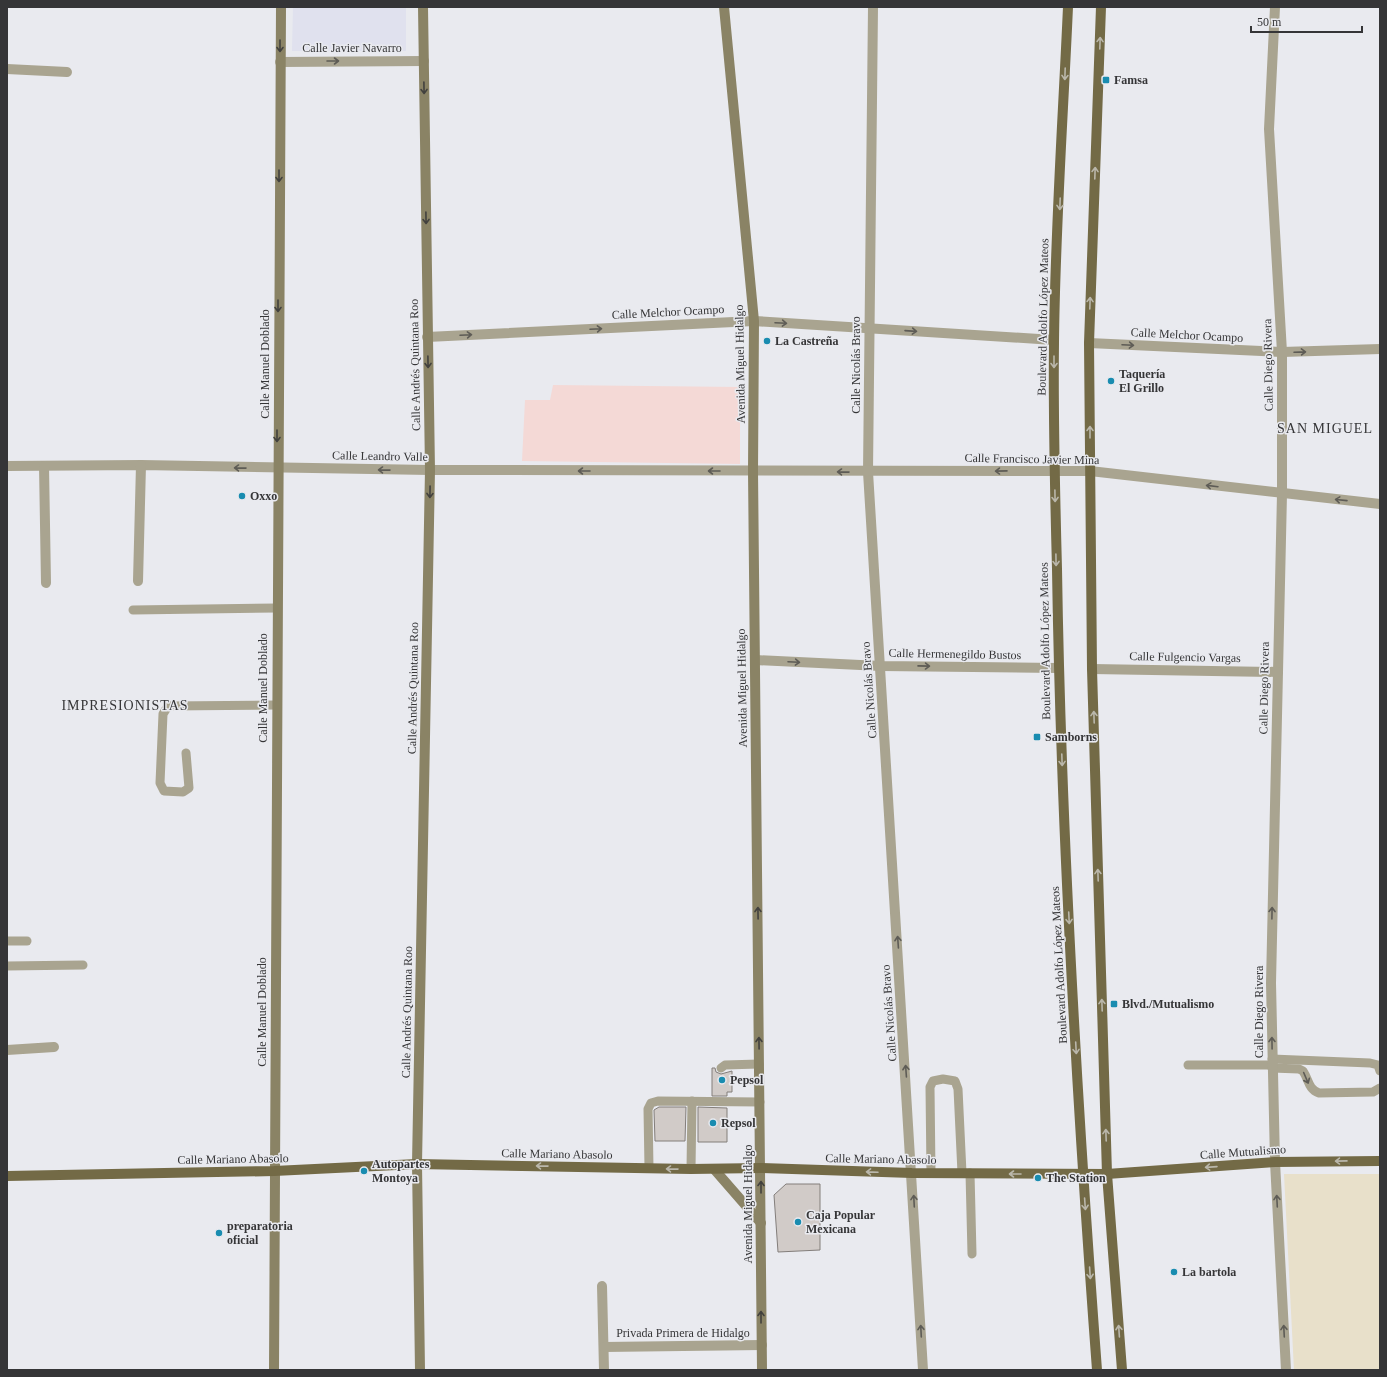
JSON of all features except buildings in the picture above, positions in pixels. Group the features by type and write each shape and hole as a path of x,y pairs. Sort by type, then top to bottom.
{"main road":[{"name":"Calle Manuel Doblado","path":"274,1370 276,608 281,7"},
{"name":"Calle Andrés Quintana Roo","path":"420,1370 417,1164 430,470 423,7"},
{"name":"Avenida Miguel Hidalgo","path":"724,7 754,321 755,660 762,1370"},
{"name":"Boulevard Adolfo López Mateos","path":"1068,7 1054,340 1054,470 1058,668 1064,832 1082,1174 1097,1370"},
{"path":"1101,7 1089,344 1092,669 1107,1174 1122,1370"},
{"name":"Calle Mutualismo","path":"1107,1174 1275,1162 1380,1161"},
{"name":"Calle Mariano Abasolo","path":"7,1176 274,1171 417,1164 691,1169 761,1168 912,1173 1107,1174"},
{"path":"714,1169 761,1223"}],"street":[{"name":"Calle Nicolás Bravo","path":"873,7 868,328 868,472 923,1370"},
{"name":"Calle Diego Rivera","path":"1275,7 1269,129 1282,352 1282,494 1271,983 1275,1162 1286,1370"},
{"name":"Calle Javier Navarro","path":"280,62 424,61"},
{"path":"7,69 67,72"},
{"name":"Calle Melchor Ocampo","path":"427,337 754,321 1054,340"},
{"name":"Calle Melchor Ocampo","path":"1089,344 1282,352 1380,349"},
{"name":"Calle Leandro Valle","path":"7,466 754,471"},
{"path":"44,466 46,583"},
{"path":"138,581 141,466"},
{"name":"Calle Francisco Javier Mina","path":"754,471 868,472 1054,470 1090,472 1380,504"},
{"name":"Calle Hermenegildo Bustos","path":"755,660 881,666 1058,668"},
{"name":"Calle Fulgencio Vargas","path":"1092,669 1278,672"},
{"path":"7,1050 54,1047"},
{"name":"Privada Primera de Hidalgo","path":"602,1286 604,1370"},
{"name":"Privada Primera de Hidalgo","path":"604,1346 762,1345"}],"lane":[{"path":"133,610 276,608"},
{"path":"186,753 189,788 183,792 164,791 160,783 163,714 168,706 276,705"},
{"path":"7,941 27,941"},
{"path":"7,966 83,965"},
{"path":"1188,1065 1370,1063 1378,1066 1380,1072"},
{"path":"721,1068 725,1065 759,1064"},
{"path":"1291,1065 1303,1071 1310,1087 1313,1091 1319,1093 1373,1092 1380,1088"},
{"path":"931,1173 930,1087 933,1081 943,1079 955,1081 958,1089 972,1254"},
{"path":"649,1168 648,1109 651,1103 658,1101 692,1101 721,1096 760,1102"},
{"path":"691,1169 692,1101"}],"shaded area":[{"path":"293,7 406,7 406,51 292,51"},
{"path":"553,385 740,387 740,464 522,461 525,400 550,400"},
{"path":"1284,1174 1380,1174 1380,1370 1294,1370"}],"place":[{"name":"Famsa","path":"1106,80"},
{"name":"La Castreña","path":"767,341"},
{"name":"Taquería El Grillo","path":"1111,381"},
{"name":"Oxxo","path":"242,496"},
{"name":"Samborns","path":"1037,737"},
{"name":"Blvd./Mutualismo","path":"1114,1004"},
{"name":"Pepsol","path":"722,1080"},
{"name":"Repsol","path":"713,1123"},
{"name":"Autopartes Montoya","path":"364,1171"},
{"name":"The Station","path":"1038,1178"},
{"name":"Caja Popular Mexicana","path":"798,1222"},
{"name":"preparatoria oficial","path":"219,1233"},
{"name":"La bartola","path":"1174,1272"}],"district":[{"name":"SAN MIGUEL","path":"1325,428"},
{"name":"IMPRESIONISTAS","path":"125,705"}]}
